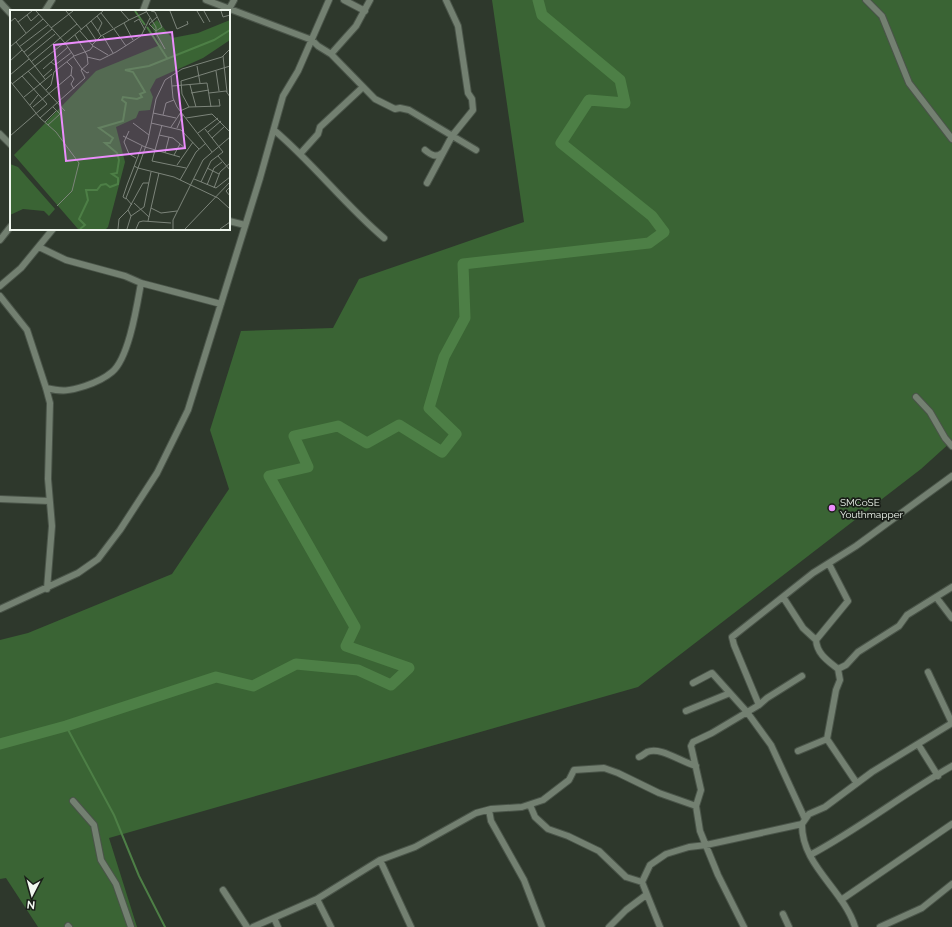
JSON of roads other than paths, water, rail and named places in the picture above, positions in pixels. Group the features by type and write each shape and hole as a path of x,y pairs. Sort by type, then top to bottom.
{"street":[{"path":"45,10 52,0"},
{"path":"143,10 147,0"},
{"path":"206,0 229,10 234,0"},
{"path":"0,609 47,589 78,573 98,559 120,530 157,473 188,410 274,130 283,96 298,71 329,0"},
{"path":"344,0 364,11"},
{"path":"331,54 356,26 370,0"},
{"path":"426,183 452,136 473,110 472,99 468,93 458,26 446,0"},
{"path":"866,0 882,16 909,83 952,139"},
{"path":"0,2 10,13"},
{"path":"230,10 312,40 318,46 331,54 363,88 375,98 395,109 400,108 409,110 476,150"},
{"path":"300,154 318,134 320,127 363,88"},
{"path":"274,130 300,154 368,224 384,238"},
{"path":"0,134 10,142"},
{"path":"425,150 433,156 439,156 444,152"},
{"path":"230,221 245,225"},
{"path":"0,240 10,227"},
{"path":"0,286 21,268 52,230"},
{"path":"39,247 66,260 126,276 141,283 221,304"},
{"path":"46,388 61,392 76,389 93,383 113,372 120,361 127,344 141,283"},
{"path":"1,298 27,330 46,388 50,415 49,501 52,526 47,589"},
{"path":"916,397 930,412 945,438 952,446"},
{"path":"759,705 732,637 813,573 829,564 952,476"},
{"path":"0,499 49,501"},
{"path":"816,640 848,601 829,564"},
{"path":"838,669 846,665 858,652 899,626 906,615 952,587"},
{"path":"783,597 803,628 816,640 817,647 823,657 838,669 840,680 836,690 827,739 856,782"},
{"path":"936,597 952,618"},
{"path":"660,927 642,882 650,865 660,857 689,847 706,845 804,821 809,814 833,801 856,782 952,723 928,672"},
{"path":"693,683 712,673 747,712 771,745 804,821 804,841 810,855 841,900 855,927"},
{"path":"744,927 718,875 698,822 696,806 701,790 691,746 693,742 712,733 759,705 767,698 802,676"},
{"path":"686,711 730,693"},
{"path":"798,751 827,739"},
{"path":"918,744 938,776"},
{"path":"639,758 648,752 662,751 684,763 696,766"},
{"path":"810,855 839,840 883,809 952,766"},
{"path":"253,927 317,899 380,860 414,848 442,833 460,821 489,810 530,805 543,800 558,790 569,780 574,770 604,768 618,773 659,793 696,806"},
{"path":"73,801 94,825 101,860 116,884 131,927"},
{"path":"530,805 535,816 548,829 568,836 599,851 626,877 642,882"},
{"path":"489,810 491,822 524,880 542,927"},
{"path":"841,900 952,824"},
{"path":"380,860 411,927"},
{"path":"880,927 922,908 952,884"},
{"path":"223,890 247,927"},
{"path":"609,927 626,910 646,895"},
{"path":"317,899 331,927"},
{"path":"783,914 790,927"},
{"path":"274,918 278,927"}],"waterway":[{"path":"0,744 66,726 216,677 253,686 296,664 358,670 391,685 409,668 346,646 355,627 269,476 308,467 294,436 338,426 367,443 399,425 442,452 456,434 429,408 444,357 465,318 463,264 649,243 664,232 652,216 561,143 589,100 625,103 620,80 542,15 538,0"},
{"path":"66,726 114,815 139,876 165,927"}],"place":[{"name":"SMCoSE Youthmapper","path":"832,508"}]}
